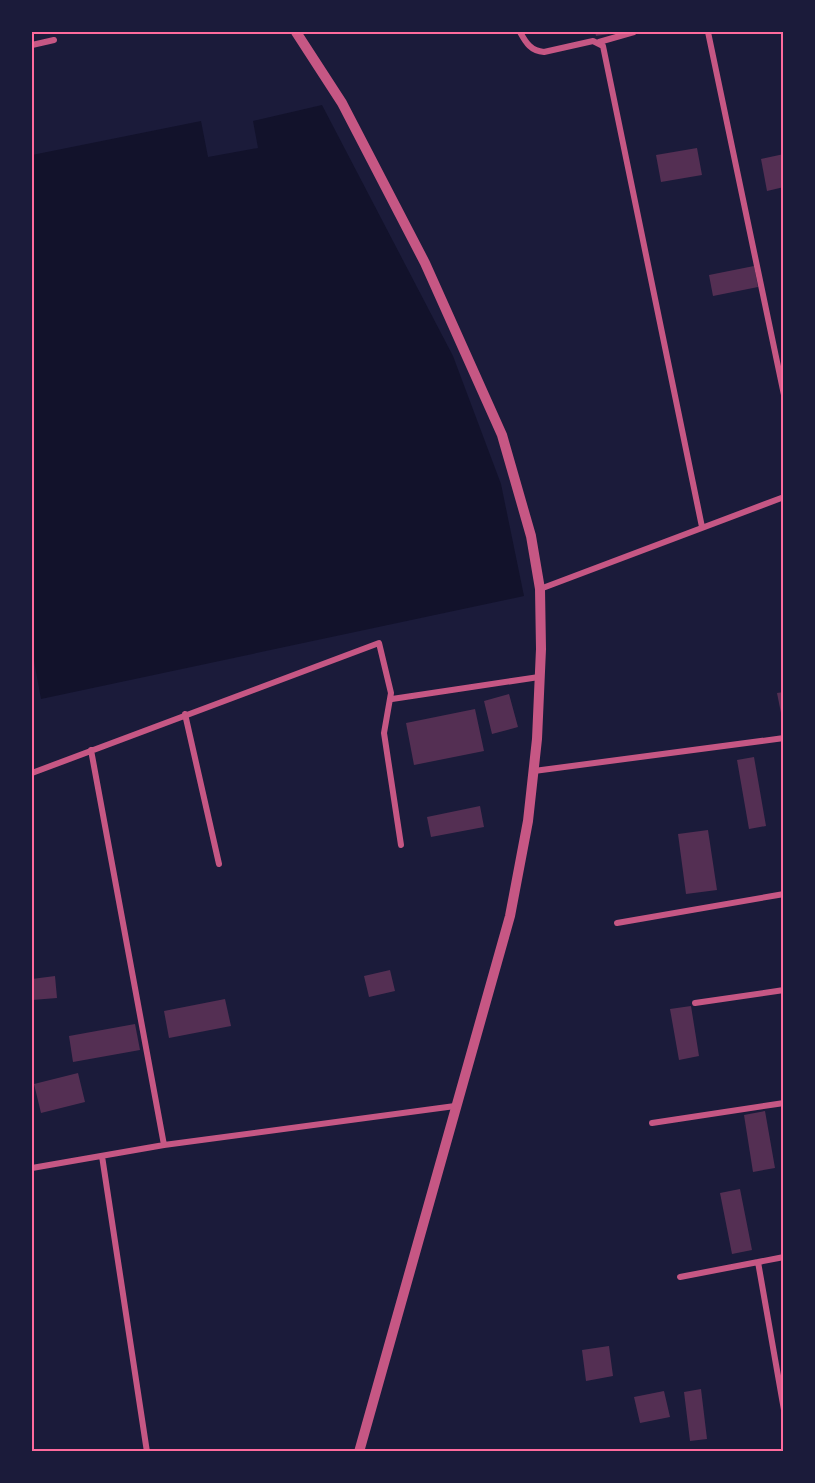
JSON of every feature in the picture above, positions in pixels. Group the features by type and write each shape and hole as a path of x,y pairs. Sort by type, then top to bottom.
{"street":[{"path":"296,32 342,103 425,263 502,435 531,536 540,589 539,677 534,771 528,821 510,916 454,1106 359,1452"},
{"path":"520,32 529,46 536,51 544,52 599,42 634,32"},
{"path":"708,32 783,394"},
{"path":"32,45 54,40"},
{"path":"599,42 607,55 702,527"},
{"path":"540,589 783,497"},
{"path":"32,773 184,714 379,643 392,699 384,733 401,845"},
{"path":"392,699 539,677"},
{"path":"184,714 219,864"},
{"path":"534,771 783,738"},
{"path":"91,750 164,1145"},
{"path":"617,923 783,894"},
{"path":"694,1002 783,990"},
{"path":"652,1123 783,1103"},
{"path":"32,1168 164,1145 454,1106"},
{"path":"102,1156 147,1452"},
{"path":"680,1277 783,1257"},
{"path":"758,1262 783,1410"}],"shaded area":[{"path":"322,105 453,356 501,484 524,596 41,699 32,650 32,155 201,121 208,157 258,148 253,121"}],"building":[{"path":"595,32 615,32 615,33 596,36"},
{"path":"697,148 702,175 661,182 656,155"},
{"path":"784,154 784,187 767,191 761,159"},
{"path":"754,266 758,287 713,296 709,275"},
{"path":"784,692 784,718 782,718 777,693"},
{"path":"509,694 518,727 492,734 484,701"},
{"path":"475,709 484,751 414,765 406,723"},
{"path":"754,757 766,826 749,829 737,760"},
{"path":"480,806 484,827 431,837 427,817"},
{"path":"708,830 717,890 686,894 678,834"},
{"path":"390,970 395,991 369,997 364,976"},
{"path":"55,976 57,998 32,1000 32,979"},
{"path":"225,999 231,1026 169,1038 164,1011"},
{"path":"691,1006 699,1056 679,1060 670,1009"},
{"path":"135,1024 140,1050 73,1062 69,1036"},
{"path":"78,1073 85,1102 41,1113 34,1084"},
{"path":"765,1111 775,1168 753,1172 744,1115"},
{"path":"740,1189 752,1250 732,1254 720,1193"},
{"path":"609,1346 613,1376 586,1381 582,1350"},
{"path":"701,1389 707,1439 690,1441 684,1392"},
{"path":"664,1391 670,1417 640,1423 634,1397"}]}
